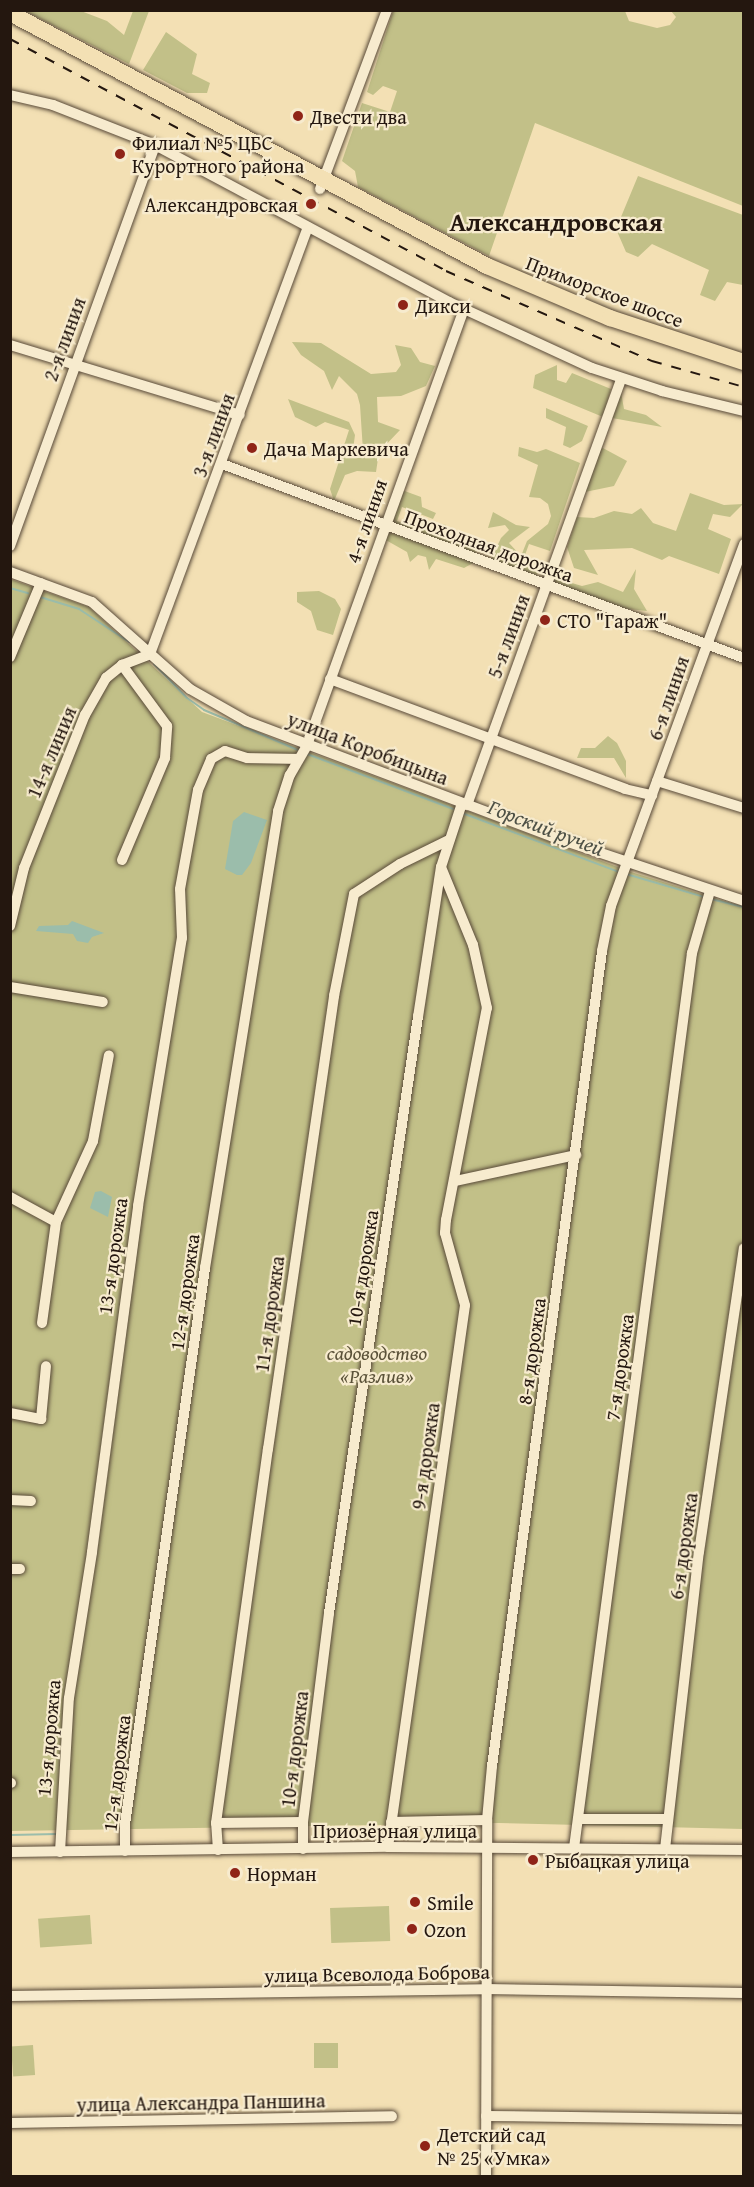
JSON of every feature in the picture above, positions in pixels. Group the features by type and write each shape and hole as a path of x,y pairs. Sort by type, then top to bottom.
{"highway":[{"name":"Приморское шоссе","path":"10,13 322,184 533,287 610,318 744,362"},
{"name":"Приморское шоссе","path":"10,22 531,295 675,350 744,370"}],"street":[{"path":"322,184 387,10"},
{"path":"10,95 53,105 155,145 464,310 621,379 744,411"},
{"name":"2-я линия","path":"10,546 72,367 155,145"},
{"name":"3-я линия","path":"150,654 308,227"},
{"name":"4-я линия","path":"307,745 383,527 464,310"},
{"path":"10,345 72,367 240,415"},
{"name":"5-я линия","path":"464,804 490,739 621,379"},
{"name":"Проходная дорожка","path":"222,464 383,527 547,584 744,658"},
{"name":"6-я линия","path":"628,864 705,645 744,544"},
{"name":"улица Коробицына","path":"10,572 92,602 190,689 237,716 307,745 628,864 744,901"},
{"path":"10,657 41,583"},
{"name":"14-я линия","path":"10,926 24,868 85,715 106,678 122,665 150,654"},
{"path":"122,665 167,726 165,758 122,860"},
{"path":"330,679 625,789 652,795"},
{"name":"12-я дорожка","path":"125,1851 125,1824 205,1268 278,811 297,759 307,745"},
{"name":"13-я дорожка","path":"60,1852 59,1832 69,1698 93,1552 138,1206 182,938 180,889 198,790 211,759 225,751 247,758 297,759"},
{"path":"657,781 744,808"},
{"name":"10-я дорожка","path":"303,1849 303,1822 329,1613 441,867 464,804"},
{"name":"11-я дорожка","path":"218,1850 216,1823 334,996 354,894 400,864 449,840"},
{"name":"8-я дорожка","path":"488,1847 487,1820 602,951 611,906 628,864"},
{"name":"9-я дорожка","path":"388,1847 465,1305 446,1233 487,1008 474,945 441,867"},
{"name":"7-я дорожка","path":"574,1848 692,953 710,891"},
{"path":"10,987 103,1002"},
{"path":"42,1323 56,1222 93,1141 109,1055"},
{"path":"455,1181 576,1155"},
{"path":"10,1197 56,1222"},
{"name":"6-я дорожка","path":"665,1849 666,1819 744,1248"},
{"path":"10,1413 41,1419 46,1366"},
{"path":"10,1500 31,1501"},
{"path":"578,1819 666,1819"},
{"path":"391,1822 487,1820"},
{"path":"216,1823 303,1822"},
{"name":"Приозёрная улица","path":"10,1852 388,1847 744,1850"},
{"path":"486,2176 488,1847"},
{"name":"улица Всеволода Боброва","path":"10,1996 486,1989 744,1993"},
{"name":"улица Александра Паншина","path":"10,2123 392,2116"},
{"path":"486,2116 744,2120"}],"green space":[{"path":"25,11 81,11 107,21 124,35 133,11 149,11 129,64"},
{"path":"393,11 625,11 629,21 657,28 670,25 676,17 671,11 743,11 743,206 535,123 489,256 358,187 355,171 342,161 362,103 390,112 397,91 383,86 373,95 367,92"},
{"path":"166,32 197,54 192,74 210,83 207,93 187,93 143,70"},
{"path":"638,176 743,215 743,285 727,282 715,301 700,295 709,270 652,244 638,257 626,252 616,229"},
{"path":"292,342 321,343 371,374 396,372 401,365 395,345 411,348 420,362 435,366 426,386 401,396 377,397 378,422 400,430 379,452 376,472 357,471 345,475 334,501 330,489 349,430 325,422 316,427 295,417 288,399 349,422 355,435 352,457 363,451 360,405 357,394 339,376 332,390 324,371 301,355"},
{"path":"557,365 557,380 566,383 572,373 611,389 603,417 533,388 535,375"},
{"path":"621,392 624,409 646,415 662,427 612,418"},
{"path":"546,408 588,426 582,441 570,448 563,445 566,427 546,418"},
{"path":"519,447 537,452 546,449 580,463 550,551 529,544 522,563 539,570 535,578 490,561 501,538 509,530 505,525 488,528 493,512 516,525 530,527 509,543 521,556 527,541 548,524 551,516 548,504 540,498 529,497 538,465 518,456"},
{"path":"601,447 627,461 614,486 585,492"},
{"path":"402,490 421,497 422,507 436,513 433,519 402,507 397,521 416,528 432,529 438,523 446,525 444,536 473,546 478,557 389,526"},
{"path":"690,493 724,505 743,504 730,517 713,514 708,529 731,539 719,574 669,556 662,560 632,548 584,550 598,575 574,568 567,547 577,517 594,518 614,511 632,514 641,508 653,523 676,531"},
{"path":"387,531 475,562 464,568 436,559 429,570 426,557 418,555 410,562 407,552 384,539"},
{"path":"636,569 634,589 647,611 618,608 553,583 555,578 582,586 598,582 623,592"},
{"name":"садоводство «Разлив»","path":"10,579 89,607 202,712 631,872 743,907 743,1829 499,1823 11,1831"},
{"path":"319,591 335,599 341,609 333,635 317,630 311,611 297,602 297,592"},
{"path":"608,736 617,743 626,761 626,778 614,758 577,758 581,748 595,748"},
{"path":"389,1906 390,1941 331,1943 330,1908"},
{"path":"90,1915 92,1944 40,1948 38,1919"},
{"path":"314,2043 338,2043 338,2068 314,2068"},
{"path":"33,2045 35,2075 13,2076 11,2047"}],"shaded area":[{"path":"244,812 267,820 251,863 242,875 237,875 225,869 233,821"},
{"path":"72,921 104,933 92,937 88,943 77,941 73,934 36,931 39,926 68,925"},
{"path":"101,1191 112,1197 108,1217 90,1208 95,1192"}],"waterway":[{"name":"Горский ручей","path":"10,588 28,593"},
{"name":"Горский ручей","path":"40,597 79,609 129,642"},
{"name":"Горский ручей","path":"154,664 187,698 204,710 298,750"},
{"name":"Горский ручей","path":"307,754 456,810"},
{"name":"Горский ручей","path":"462,813 619,872"},
{"name":"Горский ручей","path":"626,874 704,897"},
{"name":"Горский ручей","path":"711,899 744,907"},
{"path":"10,1835 57,1834"}],"railway":[{"path":"10,39 446,271 652,361 744,387"}],"place":[{"name":"Двести два","path":"298,116"},
{"name":"Филиал №5 ЦБС Курортного района","path":"120,154"},
{"name":"Александровская","path":"311,204"},
{"name":"Дикси","path":"403,305"},
{"name":"Дача Маркевича","path":"252,448"},
{"name":"СТО \"Гараж\"","path":"545,620"},
{"name":"Рыбацкая улица","path":"533,1860"},
{"name":"Норман","path":"235,1873"},
{"name":"Smile","path":"415,1902"},
{"name":"Ozon","path":"412,1929"},
{"name":"Детский сад № 25 «Умка»","path":"425,2146"}],"district":[{"name":"Александровская","path":"556,222"}]}
